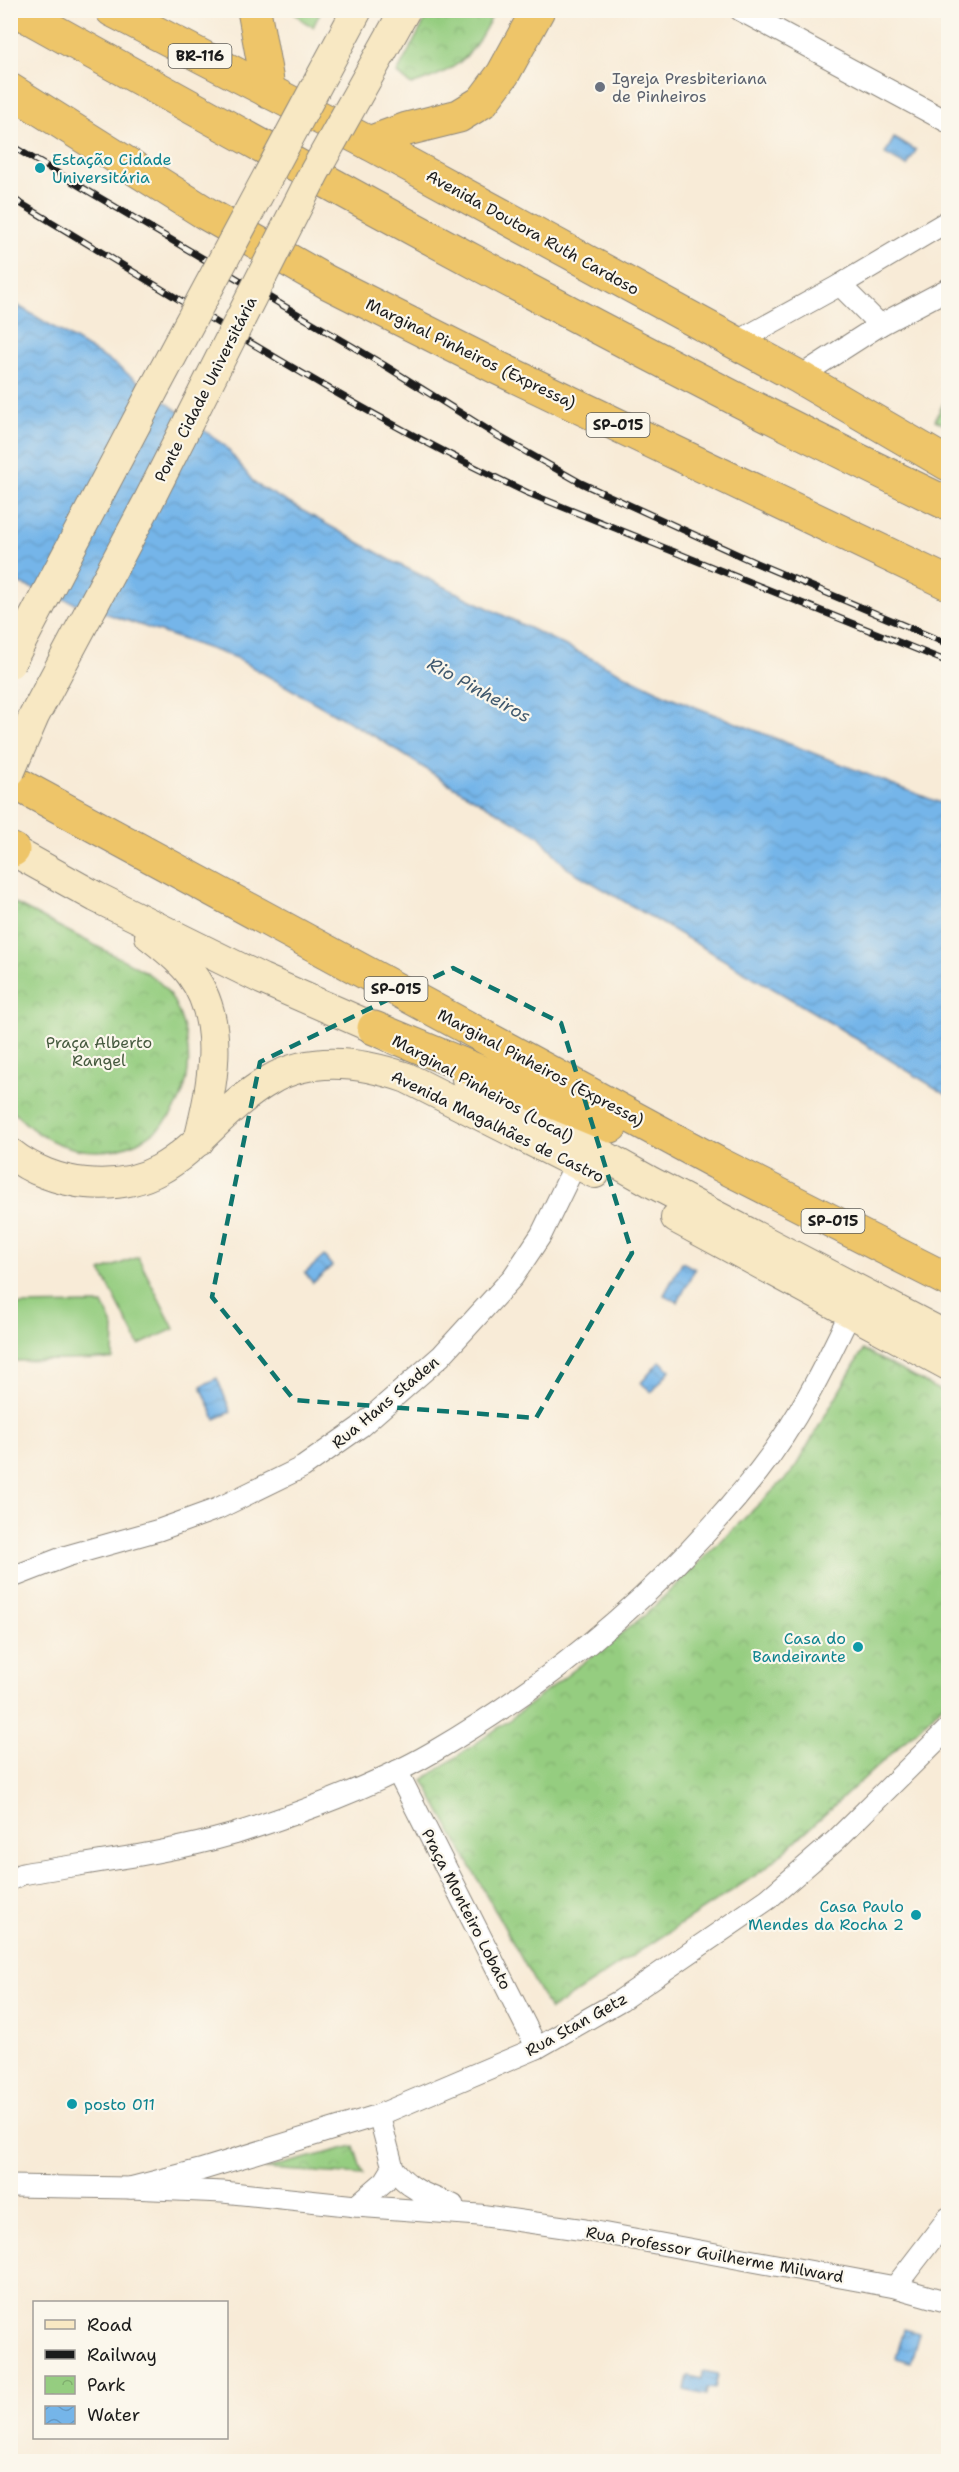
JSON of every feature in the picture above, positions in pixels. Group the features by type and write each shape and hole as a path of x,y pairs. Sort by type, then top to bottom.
{"highway":[{"path":"16,10 353,196 623,340 795,430 948,504"},
{"name":"Avenida Doutora Ruth Cardoso","path":"112,10 369,143 799,377 948,464"},
{"path":"254,10 269,92"},
{"path":"369,143 407,129 459,116 482,102 503,74 538,10"},
{"name":"Marginal Pinheiros (Expressa)","path":"10,90 207,214 327,282 496,367 948,583"},
{"name":"Marginal Pinheiros (Expressa)","path":"10,780 717,1163 948,1280"},
{"path":"374,1028 603,1123 717,1163"}],"main road":[{"path":"10,663 357,10"},
{"name":"Ponte Cidade Universitária","path":"10,771 34,716 148,502 314,173 405,10"},
{"name":"Marginal Pinheiros (Local)","path":"11,849 96,897 262,979 374,1028 651,1182 948,1337"},
{"path":"96,897 174,956 191,974 205,999 213,1031 214,1065 210,1096 199,1141"},
{"name":"Avenida Magalhães de Castro","path":"10,1153 49,1175 77,1182 106,1185 129,1183 160,1171 199,1141 236,1105 270,1079 297,1069 338,1063 376,1067 407,1078 576,1163 948,1365"}],"street":[{"path":"740,10 948,122"},
{"path":"735,343 840,285 948,221"},
{"path":"840,285 880,325"},
{"path":"799,377 880,325 948,289"},
{"name":"Rua Hans Staden","path":"10,1578 67,1556 159,1530 217,1509 303,1467 360,1427 441,1356 513,1277 541,1235 576,1163"},
{"path":"10,1880 22,1874 151,1853 233,1834 356,1790 433,1752 522,1694 578,1654 652,1590 759,1471 818,1381 850,1313"},
{"name":"Rua Stan Getz","path":"130,2188 200,2170 379,2115 537,2048 621,2000 768,1899 835,1841 947,1733"},
{"name":"Praça Monteiro Lobato","path":"397,1771 537,2048"},
{"path":"356,2206 385,2181 393,2168 379,2115"},
{"name":"Rua Professor Guilherme Milward","path":"393,2168 402,2180 420,2193 479,2215"},
{"name":"Rua Professor Guilherme Milward","path":"10,2186 223,2192 356,2206 479,2215 597,2232 895,2287 948,2302"},
{"path":"895,2287 948,2218"}],"highlighted area":[{"path":"453,968 561,1023 632,1253 536,1418 294,1400 212,1297 260,1062"}],"green space":[{"path":"293,11 321,11 313,27"},
{"path":"430,11 495,11 471,51 454,67 411,85 397,73"},
{"path":"948,394 948,427 935,420"},
{"name":"Praça Alberto Rangel","path":"10,901 141,969 159,982 174,1002 183,1025 188,1065 181,1098 163,1125 137,1142 106,1150 73,1148 40,1134 11,1108"},
{"path":"138,1257 174,1329 139,1345 101,1271"},
{"path":"103,1304 114,1328 113,1359 11,1361 11,1305"},
{"path":"863,1350 948,1395 948,1698 929,1719 765,1869 550,2010 423,1780 508,1721 645,1615 793,1471"},
{"path":"354,2146 363,2175 264,2169"}],"water":[{"path":"894,138 916,150 907,166 885,154"},
{"name":"Rio Pinheiros","path":"10,301 113,363 225,446 255,484 394,562 670,697 948,806 948,1096 813,1012 567,868 539,836 446,782 381,740 236,658 11,581"},
{"path":"324,1256 332,1266 313,1283 305,1273"},
{"path":"682,1262 695,1269 678,1302 664,1295"},
{"path":"660,1361 670,1370 652,1392 641,1383"},
{"path":"217,1378 231,1412 215,1419 201,1386"},
{"path":"904,2329 919,2333 911,2362 896,2358"},
{"path":"703,2371 718,2374 715,2389 707,2388 706,2395 685,2390 688,2376 702,2379"}],"railway":[{"path":"10,145 384,365 496,435 581,483 756,563 948,644"},
{"path":"10,197 266,352 395,426 461,460 528,493 948,662"}],"place":[{"name":"Igreja Presbiteriana de Pinheiros","path":"600,87"},
{"name":"Estação Cidade Universitária","path":"40,168"},
{"name":"Casa do Bandeirante","path":"858,1647"},
{"name":"Casa Paulo Mendes da Rocha 2","path":"916,1915"},
{"name":"posto 011","path":"72,2104"}]}
